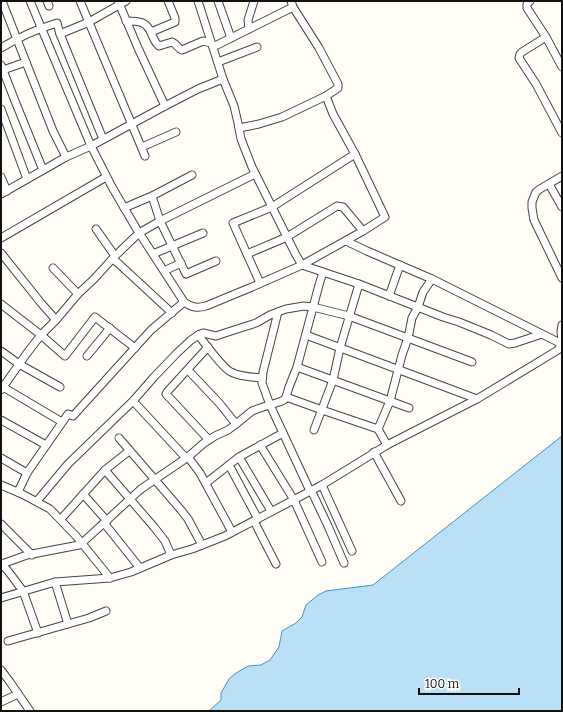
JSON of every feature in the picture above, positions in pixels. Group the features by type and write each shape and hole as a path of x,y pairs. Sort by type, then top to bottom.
{"street":[{"path":"2,1 53,131 66,157"},
{"path":"30,1 90,146 106,177 139,233 184,302 189,306 200,307 252,287 302,265 385,217 355,154 333,114 326,96"},
{"path":"80,1 145,156"},
{"path":"151,32 175,22 175,18 168,1"},
{"path":"198,1 223,79 234,106 241,139 252,167 302,265 359,284 478,329 509,344 542,334"},
{"path":"218,1 231,38"},
{"path":"249,29 249,16 254,1"},
{"path":"530,1 527,4 527,8 546,37 562,67"},
{"path":"60,34 89,22 121,2 126,21 165,106"},
{"path":"126,21 142,22 148,26 156,44 159,46 172,42 182,50 203,41 212,45 231,38 292,4 319,48 338,84 338,87 326,96 282,117 239,128"},
{"path":"1,48 17,38 57,23 60,34 103,139"},
{"path":"546,37 522,52 520,54 520,58 536,84 562,133"},
{"path":"218,62 257,47"},
{"path":"26,62 2,68 44,170"},
{"path":"1,177 4,192 66,157 90,146 198,89 223,79"},
{"path":"1,110 27,179"},
{"path":"142,147 176,132"},
{"path":"260,283 233,223 272,207 355,154"},
{"path":"62,422 2,389 41,335 78,294 139,233 255,174"},
{"path":"124,208 152,196 192,175"},
{"path":"562,176 536,192 532,202 532,214 562,278"},
{"path":"1,238 106,177"},
{"path":"549,184 562,207"},
{"path":"152,196 160,221 186,274 216,262"},
{"path":"247,254 287,237 337,206 343,207 363,231"},
{"path":"96,229 119,264 172,313"},
{"path":"153,254 203,233"},
{"path":"346,240 432,279 562,343"},
{"path":"1,253 56,320"},
{"path":"164,271 181,263"},
{"path":"389,296 400,265"},
{"path":"53,268 78,294"},
{"path":"38,632 23,591 1,564 32,554 79,545 141,489 187,457 204,443 228,430 252,411 282,401 286,397 297,367 323,272"},
{"path":"378,430 390,401 408,338 412,318 418,307 423,292 432,279"},
{"path":"314,430 333,380 340,348 359,284"},
{"path":"18,492 27,473 68,414 73,416 151,330 184,302"},
{"path":"1,304 65,356 96,317 135,348"},
{"path":"37,501 68,464 133,401 177,353 198,335 203,334 216,336 256,323 270,315 286,309 304,306 349,316 472,362"},
{"path":"278,312 262,378 264,389 270,405 328,526 344,563"},
{"path":"1,598 55,582 110,578 225,536 322,485 374,452 477,399 558,350 562,343 562,325"},
{"path":"87,356 110,328"},
{"path":"198,335 230,372 262,378"},
{"path":"306,335 477,399"},
{"path":"208,347 166,394 209,440"},
{"path":"1,351 19,364 60,386"},
{"path":"297,367 409,408"},
{"path":"188,370 220,404 236,424"},
{"path":"286,397 378,430 387,445"},
{"path":"133,401 187,457 200,473 232,532"},
{"path":"1,420 46,445"},
{"path":"206,483 239,457 283,433"},
{"path":"119,438 188,519 202,545"},
{"path":"260,445 294,500 322,562"},
{"path":"60,519 105,470 129,451"},
{"path":"374,452 401,501"},
{"path":"239,457 272,511"},
{"path":"1,458 27,473"},
{"path":"229,465 276,564"},
{"path":"105,470 154,527 164,541 171,555"},
{"path":"1,485 37,501 50,509 82,543 110,578"},
{"path":"322,485 352,551"},
{"path":"83,494 140,568"},
{"path":"1,524 32,554"},
{"path":"55,582 68,624"},
{"path":"8,641 89,618 106,611"},
{"path":"1,670 30,711"},
{"path":"1,702 18,694"}],"water":[{"path":"562,436 562,711 209,711 221,700 221,693 229,679 236,673 248,666 261,665 270,660 279,647 282,631 296,623 302,617 306,605 318,595 326,591 373,585"}]}
